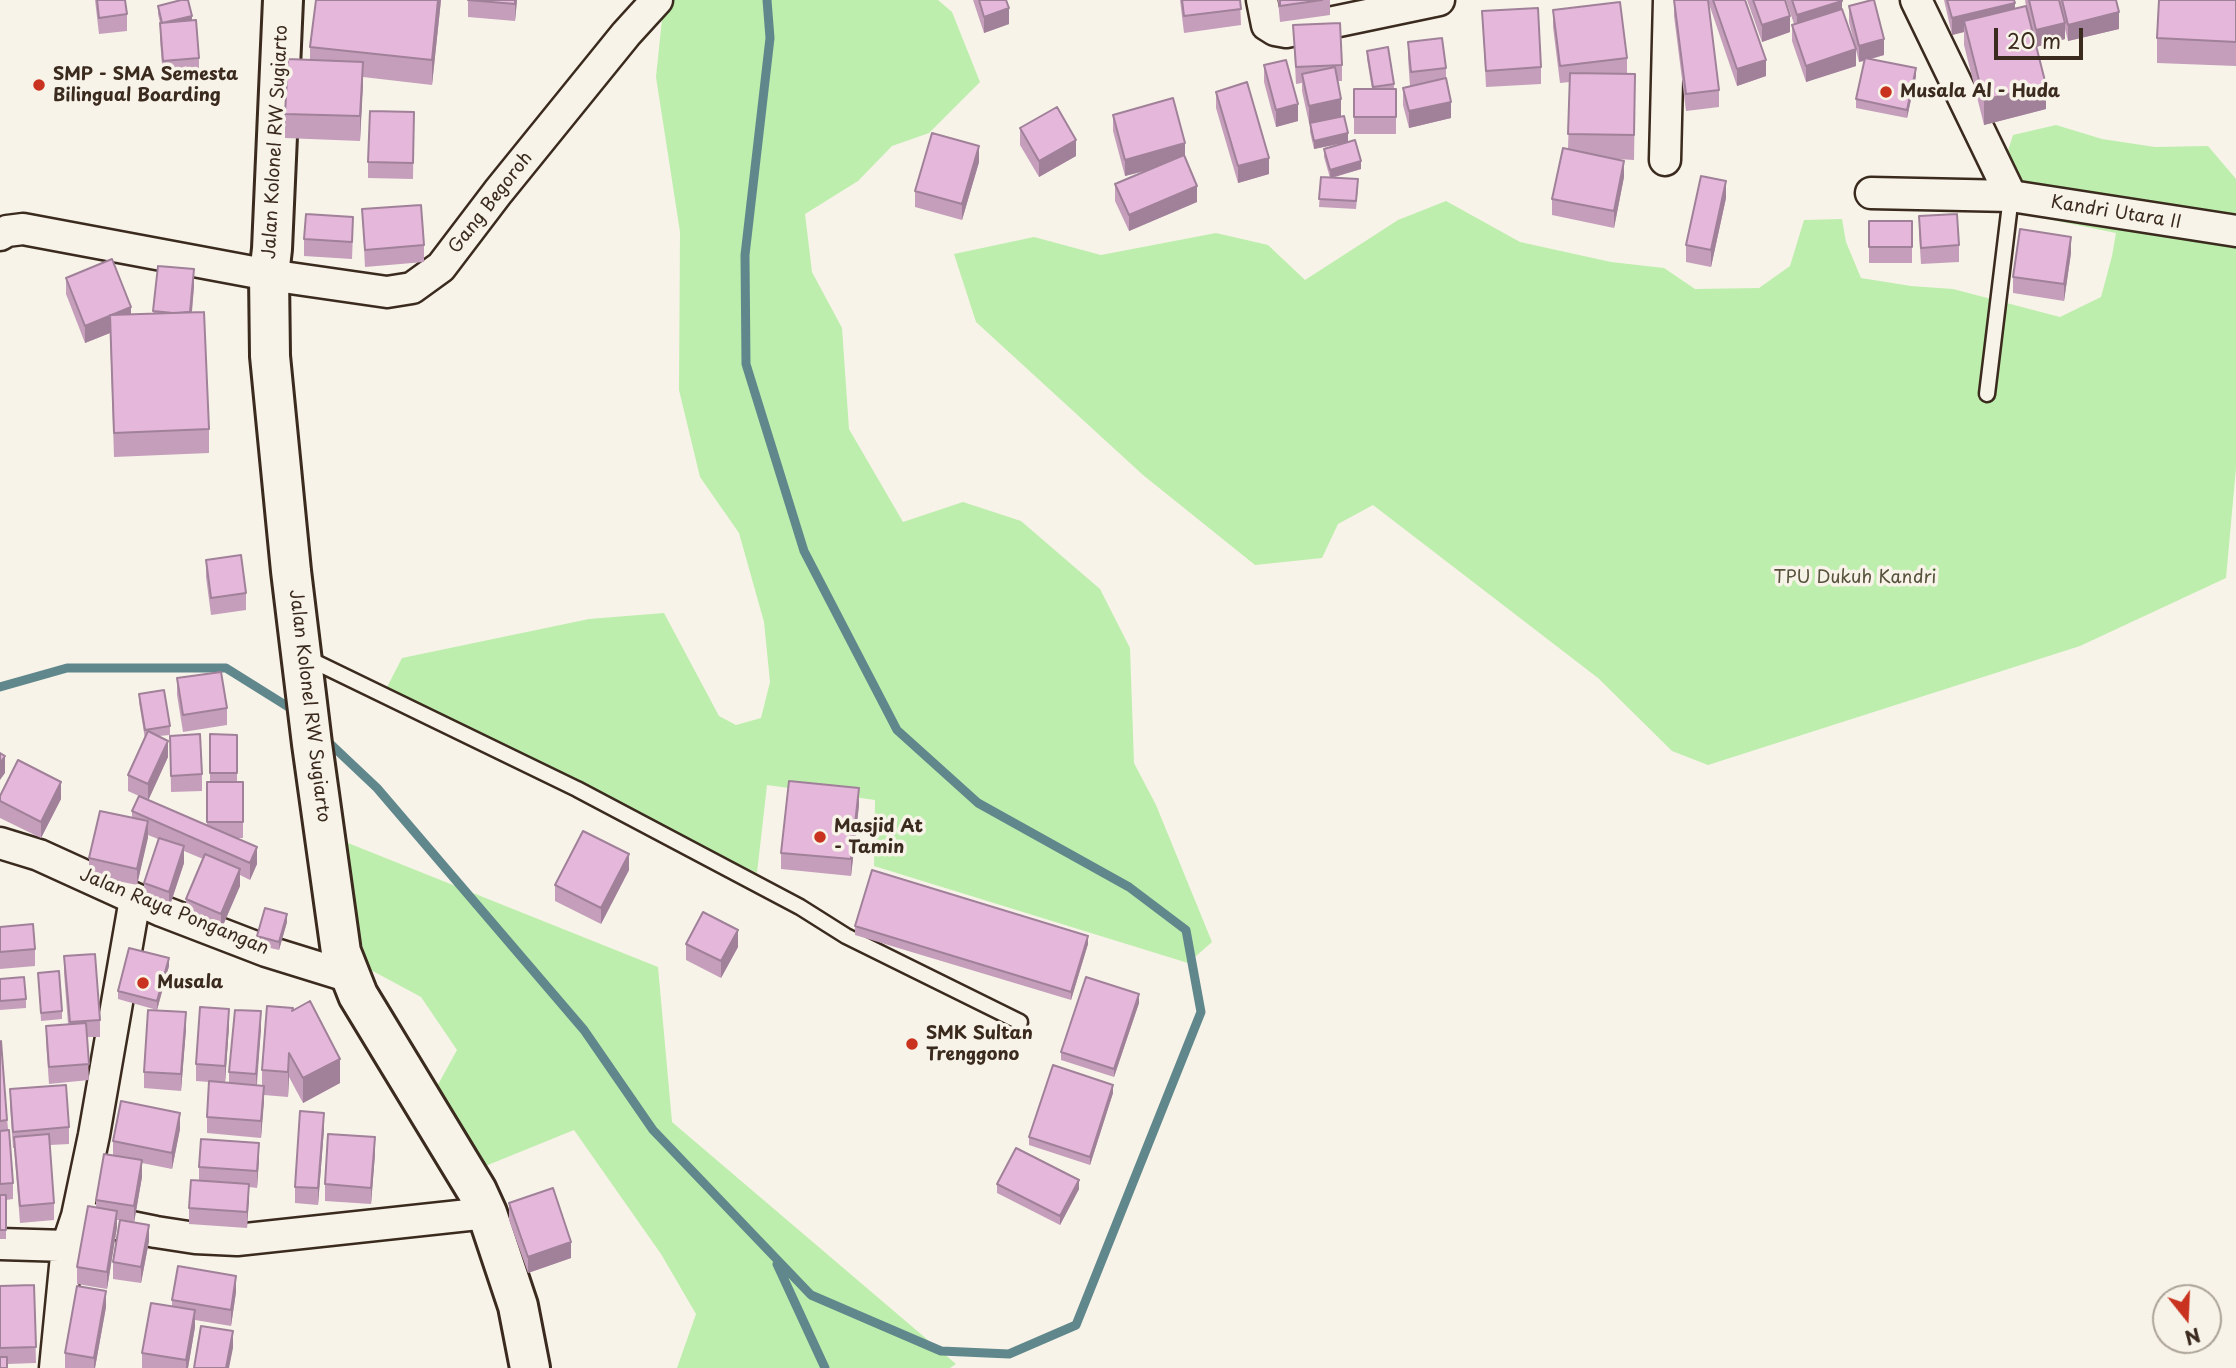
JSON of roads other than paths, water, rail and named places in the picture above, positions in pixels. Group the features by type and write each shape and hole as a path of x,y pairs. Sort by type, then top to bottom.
{"main road":[{"name":"Jalan Kolonel RW Sugiarto","path":"283,0 269,275 270,356 302,656 341,952 358,995 477,1191 487,1213 518,1306 530,1368"}],"street":[{"name":"Gang Begoroh","path":"0,235 23,229 269,275 387,292 412,288 440,267 657,0"},
{"path":"1262,0 1266,25 1286,32 1439,0"},
{"path":"1665,160 1669,0"},
{"path":"1916,0 2007,190"},
{"name":"Kandri Utara II","path":"1871,193 2007,190 2236,231"},
{"name":"Jalan Raya Pongangan","path":"0,843 39,855 135,899 266,951 350,977"},
{"path":"55,1368 67,1246 77,1216 94,1135 135,899"},
{"path":"77,1216 156,1232 237,1240 487,1213"},
{"path":"0,1244 67,1246"}],"lane":[{"path":"1987,394 2007,190"},
{"path":"302,656 577,789 800,908 846,936 1020,1022"}],"waterway":[{"path":"323,737 377,788 584,1030 653,1130 811,1295 941,1351 1009,1354 1076,1325 1201,1012 1186,930 1129,887 978,803 897,730 804,551 746,364 745,255 770,38 767,0"},
{"path":"0,687 67,668 226,668 298,713"},
{"path":"777,1264 825,1368"}],"place":[{"name":"SMP - SMA Semesta Bilingual Boarding","path":"39,85"},
{"name":"Musala Al - Huda","path":"1886,92"},
{"name":"Masjid At - Tamin","path":"820,837"},
{"name":"Musala","path":"143,983"},
{"name":"SMK Sultan Trenggono","path":"912,1044"}],"park label":[{"name":"TPU Dukuh Kandri","path":"1855,578"}]}
